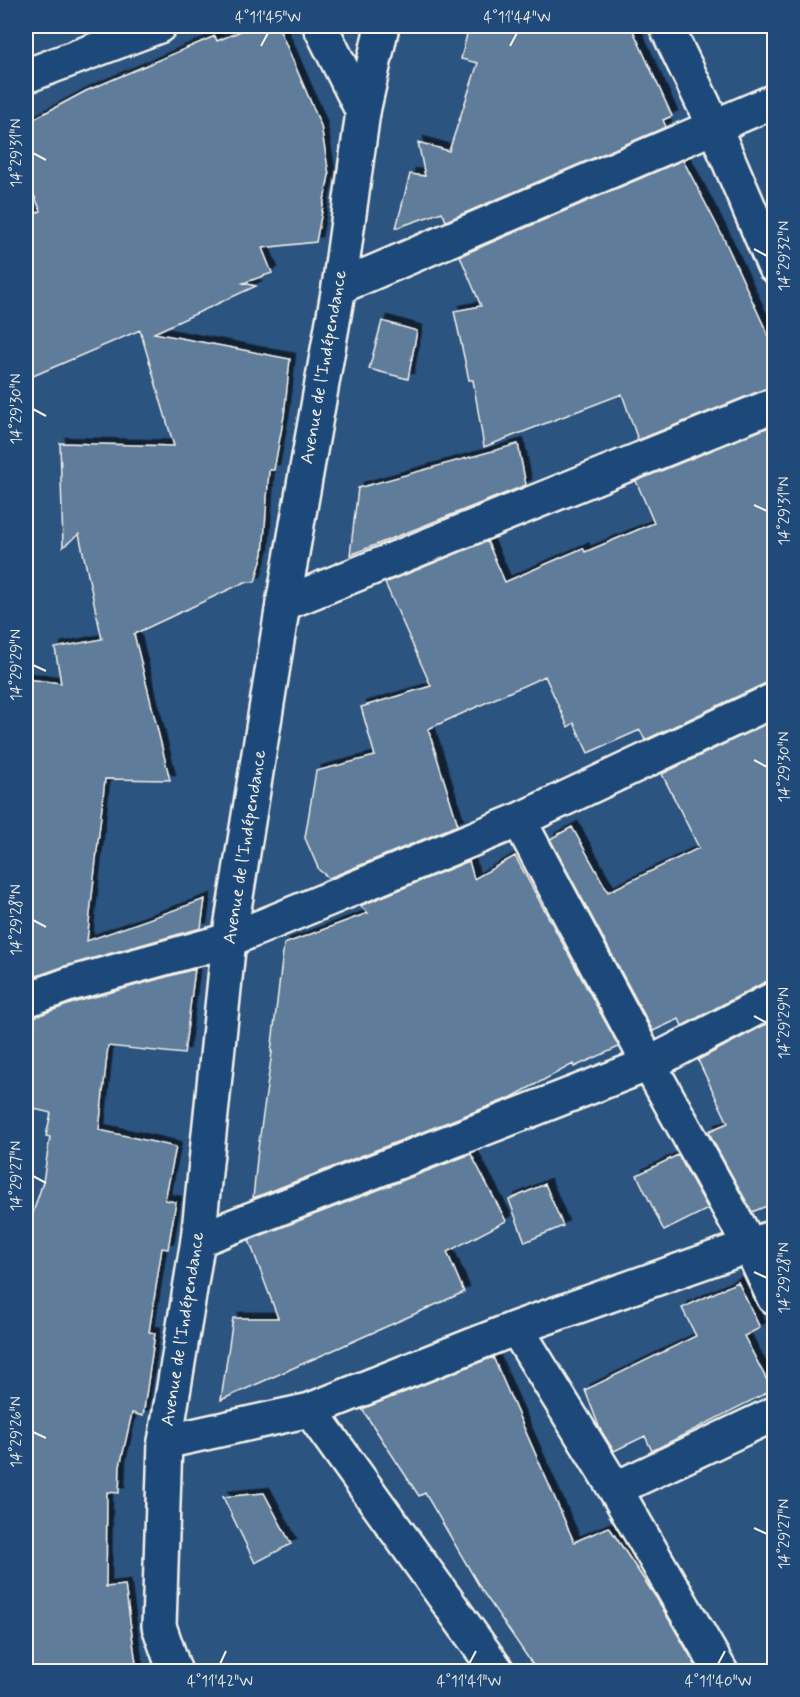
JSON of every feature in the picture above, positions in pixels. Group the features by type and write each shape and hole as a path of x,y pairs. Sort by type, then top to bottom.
{"street":[{"path":"26,76 159,26"},
{"path":"320,26 363,112"},
{"name":"Avenue de l'Indépendance","path":"175,1671 159,1626 165,1442 198,1240 230,940 283,603 339,287 363,112 382,26"},
{"path":"666,26 714,126 774,266"},
{"path":"339,287 774,101"},
{"path":"283,603 774,405"},
{"path":"26,1000 70,984 230,940 519,820 774,700"},
{"path":"519,820 649,1064 762,1242 774,1298"},
{"path":"198,1240 649,1064 774,999"},
{"path":"165,1442 310,1410 516,1328 762,1242"},
{"path":"516,1328 615,1489 722,1671"},
{"path":"310,1410 498,1671"},
{"path":"615,1489 774,1414"}],"building":[{"path":"253,26 278,26 321,126 329,175 316,242 262,248 272,273 243,283 256,286 154,333 290,359 284,416 274,470 269,470 263,554 255,582 245,582 134,634 170,780 105,779 87,941 205,899 201,928 65,966 31,978 26,927 26,781 30,722 26,721 26,679 61,683 55,648 102,639 79,534 63,547 60,443 174,446 140,330 26,379 26,218 41,211 26,177 26,123 86,91 215,36 217,41"},
{"path":"469,26 631,26 672,116 663,120 666,127 446,221 442,212 396,228 410,174 425,176 418,142 449,151 478,63 461,59"},
{"path":"683,160 724,239 774,348 774,387 638,440 622,394 484,447 473,380 469,380 454,311 481,306 460,256"},
{"path":"382,321 417,331 408,379 369,369"},
{"path":"774,425 774,681 645,740 640,730 588,753 574,723 568,727 545,676 428,729 458,825 329,878 319,870 305,838 316,771 375,756 361,707 431,686 385,583 487,541 505,582 583,548 585,552 654,523 636,481"},
{"path":"518,444 526,485 350,555 358,488"},
{"path":"774,720 774,980 765,982 682,1026 679,1019 653,1031 550,839 572,827 608,892 699,848 662,774"},
{"path":"515,856 619,1047 574,1067 573,1064 512,1097 253,1198 284,944 368,913 360,906 469,861 474,879"},
{"path":"195,969 184,1054 108,1046 99,1130 176,1147 165,1200 176,1202 168,1249 162,1248 149,1332 155,1333 143,1416 132,1413 120,1466 119,1493 107,1492 106,1587 125,1585 137,1671 26,1671 26,1234 43,1182 50,1137 46,1136 51,1113 26,1107 26,1024 35,1021 34,1017 76,1002"},
{"path":"774,1020 774,1203 752,1212 709,1131 728,1123 698,1060"},
{"path":"471,1154 506,1221 447,1252 464,1292 221,1400 233,1318 278,1318 249,1240"},
{"path":"678,1155 708,1209 664,1231 637,1175"},
{"path":"545,1184 563,1226 525,1242 509,1200"},
{"path":"738,1282 760,1328 744,1336 772,1390 652,1451 645,1436 614,1451 600,1429 585,1390 696,1336 682,1308"},
{"path":"493,1357 574,1542 609,1527 657,1599 699,1671 537,1671 481,1589 425,1493 419,1496 362,1409"},
{"path":"264,1493 291,1544 255,1563 223,1497"}]}
